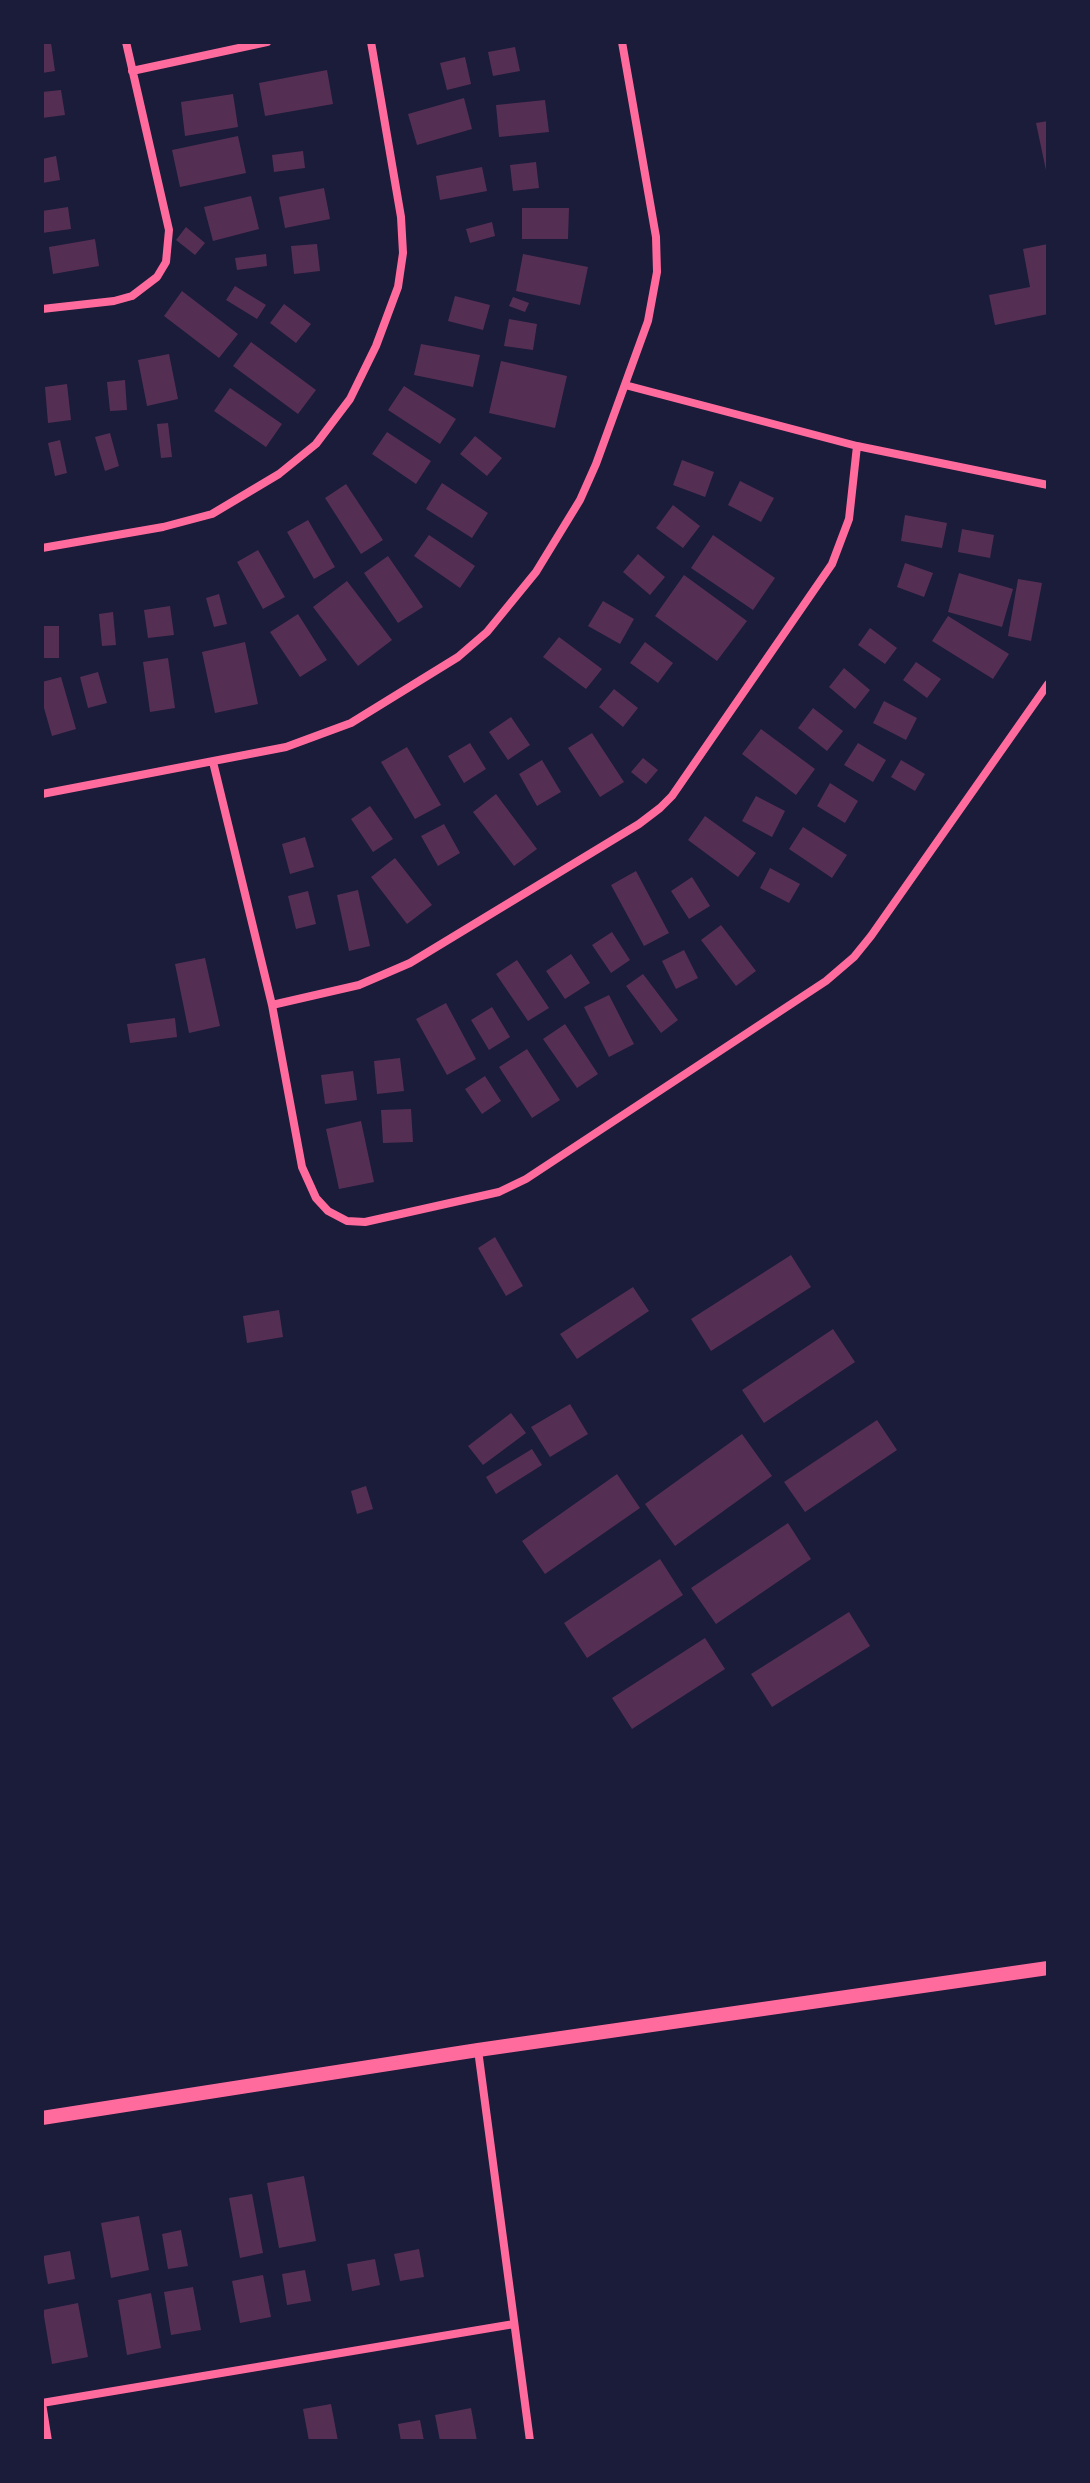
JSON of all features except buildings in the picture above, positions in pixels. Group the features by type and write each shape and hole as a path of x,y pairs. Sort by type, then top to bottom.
{"street":[{"path":"42,309 132,296 157,277 166,262 169,230 126,42"},
{"path":"132,71 267,42"},
{"path":"42,548 163,527 212,514 279,474 316,444 350,399 376,346 398,287 403,253 401,217 371,42"},
{"path":"42,794 286,747 351,723 458,657 487,632 536,572 580,500 648,321 657,272 656,237 622,42"},
{"path":"625,385 857,446 1048,485"},
{"path":"272,1005 359,985 410,963 639,824 660,808 672,796 832,564 849,519 857,446"},
{"path":"213,762 272,1005 302,1167 316,1198 328,1211 347,1221 365,1222 499,1192 538,1172 826,981 854,957 880,923 1048,684"},
{"path":"42,2118 478,2050 1048,1968"},
{"path":"478,2050 530,2441"},
{"path":"48,2441 42,2403 514,2324"}]}
